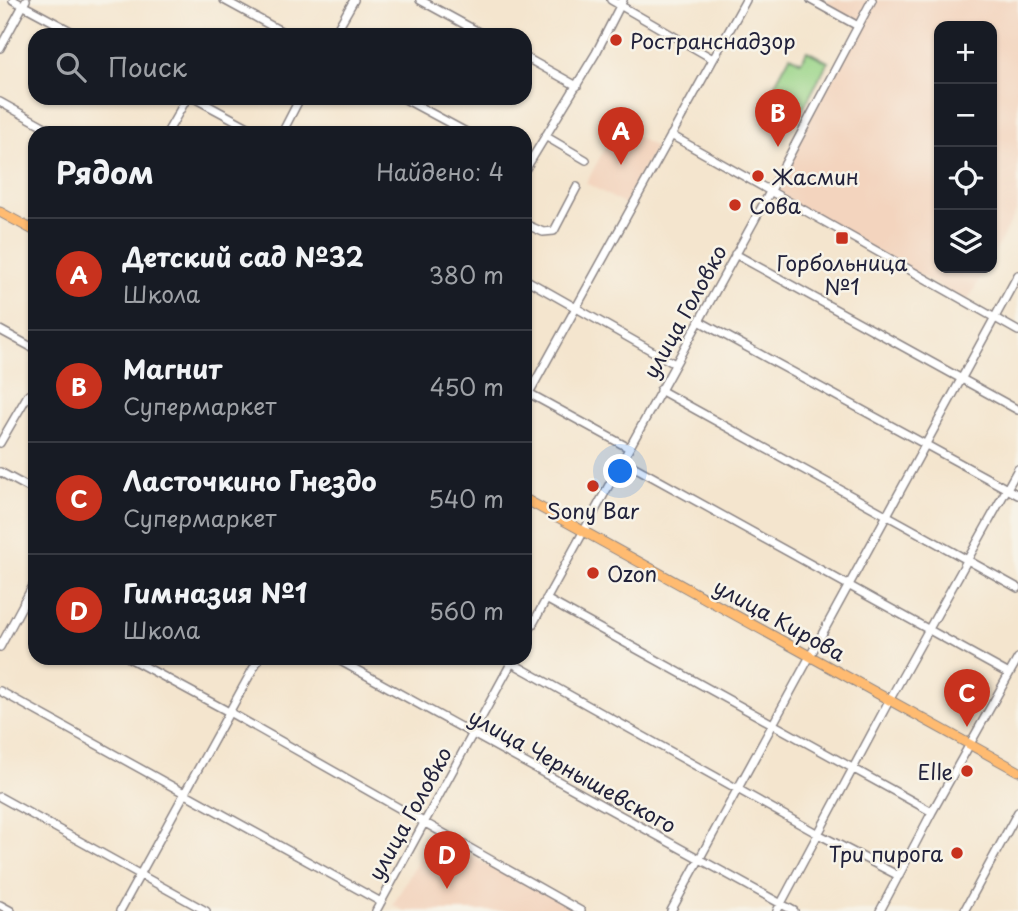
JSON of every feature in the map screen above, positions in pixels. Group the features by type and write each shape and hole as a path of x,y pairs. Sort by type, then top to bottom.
{"main road":[{"path":"0,212 28,227"},
{"name":"улица Кирова","path":"532,503 1018,771"}],"street":[{"path":"13,0 24,3 66,28"},
{"path":"223,0 275,28"},
{"path":"338,28 354,0"},
{"path":"420,0 471,28"},
{"path":"611,0 622,2 713,59"},
{"path":"532,383 746,0"},
{"path":"811,0 858,26"},
{"name":"улица Головко","path":"532,625 872,0"},
{"path":"532,157 577,86 622,2"},
{"path":"0,48 24,3"},
{"path":"532,61 577,86"},
{"path":"0,102 43,126"},
{"path":"171,126 183,105"},
{"path":"207,105 246,126"},
{"path":"286,126 296,105"},
{"path":"417,105 455,126"},
{"path":"671,135 1018,331"},
{"path":"545,136 586,160"},
{"path":"532,227 543,232 554,231 577,187"},
{"path":"735,254 1018,410"},
{"path":"671,911 1018,275"},
{"path":"532,284 675,364"},
{"path":"699,321 1018,495"},
{"path":"0,330 28,345"},
{"path":"660,390 1018,588"},
{"path":"0,443 28,395"},
{"path":"532,395 629,448"},
{"path":"622,460 1009,674"},
{"path":"779,907 890,699 1018,469"},
{"path":"0,472 28,487"},
{"path":"0,646 28,594"},
{"path":"546,599 932,812"},
{"path":"24,601 28,603"},
{"path":"880,911 1018,658"},
{"path":"142,665 581,911"},
{"path":"120,911 255,665"},
{"name":"улица Чернышевского","path":"348,665 700,859 779,907 794,911"},
{"name":"улица Головко","path":"376,911 510,665"},
{"path":"522,665 818,834 899,876"},
{"path":"0,691 381,902"},
{"path":"0,797 206,911"},
{"path":"964,911 1018,812"},
{"path":"0,905 11,911"}],"shaded area":[{"path":"826,0 1018,0 1018,208 997,248 997,21 934,21 934,273 983,273 967,302 770,192 858,26 823,6"},
{"path":"617,126 655,147 624,204 586,183"},
{"path":"433,834 500,872 504,868 581,911 404,911 393,905"}],"green space":[{"path":"807,51 828,62 796,122 774,110 779,101 769,95 790,56 801,62"}],"place":[{"name":"Ространснадзор","path":"616,40"},
{"name":"Магнит","path":"778,147"},
{"name":"Детский сад №32","path":"621,165"},
{"name":"Жасмин","path":"758,176"},
{"name":"Сова","path":"735,205"},
{"name":"Горбольница №1","path":"842,238"},
{"name":"Sony Bar","path":"593,486"},
{"name":"Ozon","path":"593,573"},
{"name":"Ласточкино Гнездо","path":"967,727"},
{"name":"Elle","path":"967,771"},
{"name":"Три пирога","path":"957,853"},
{"name":"Гимназия №1","path":"447,889"}]}
